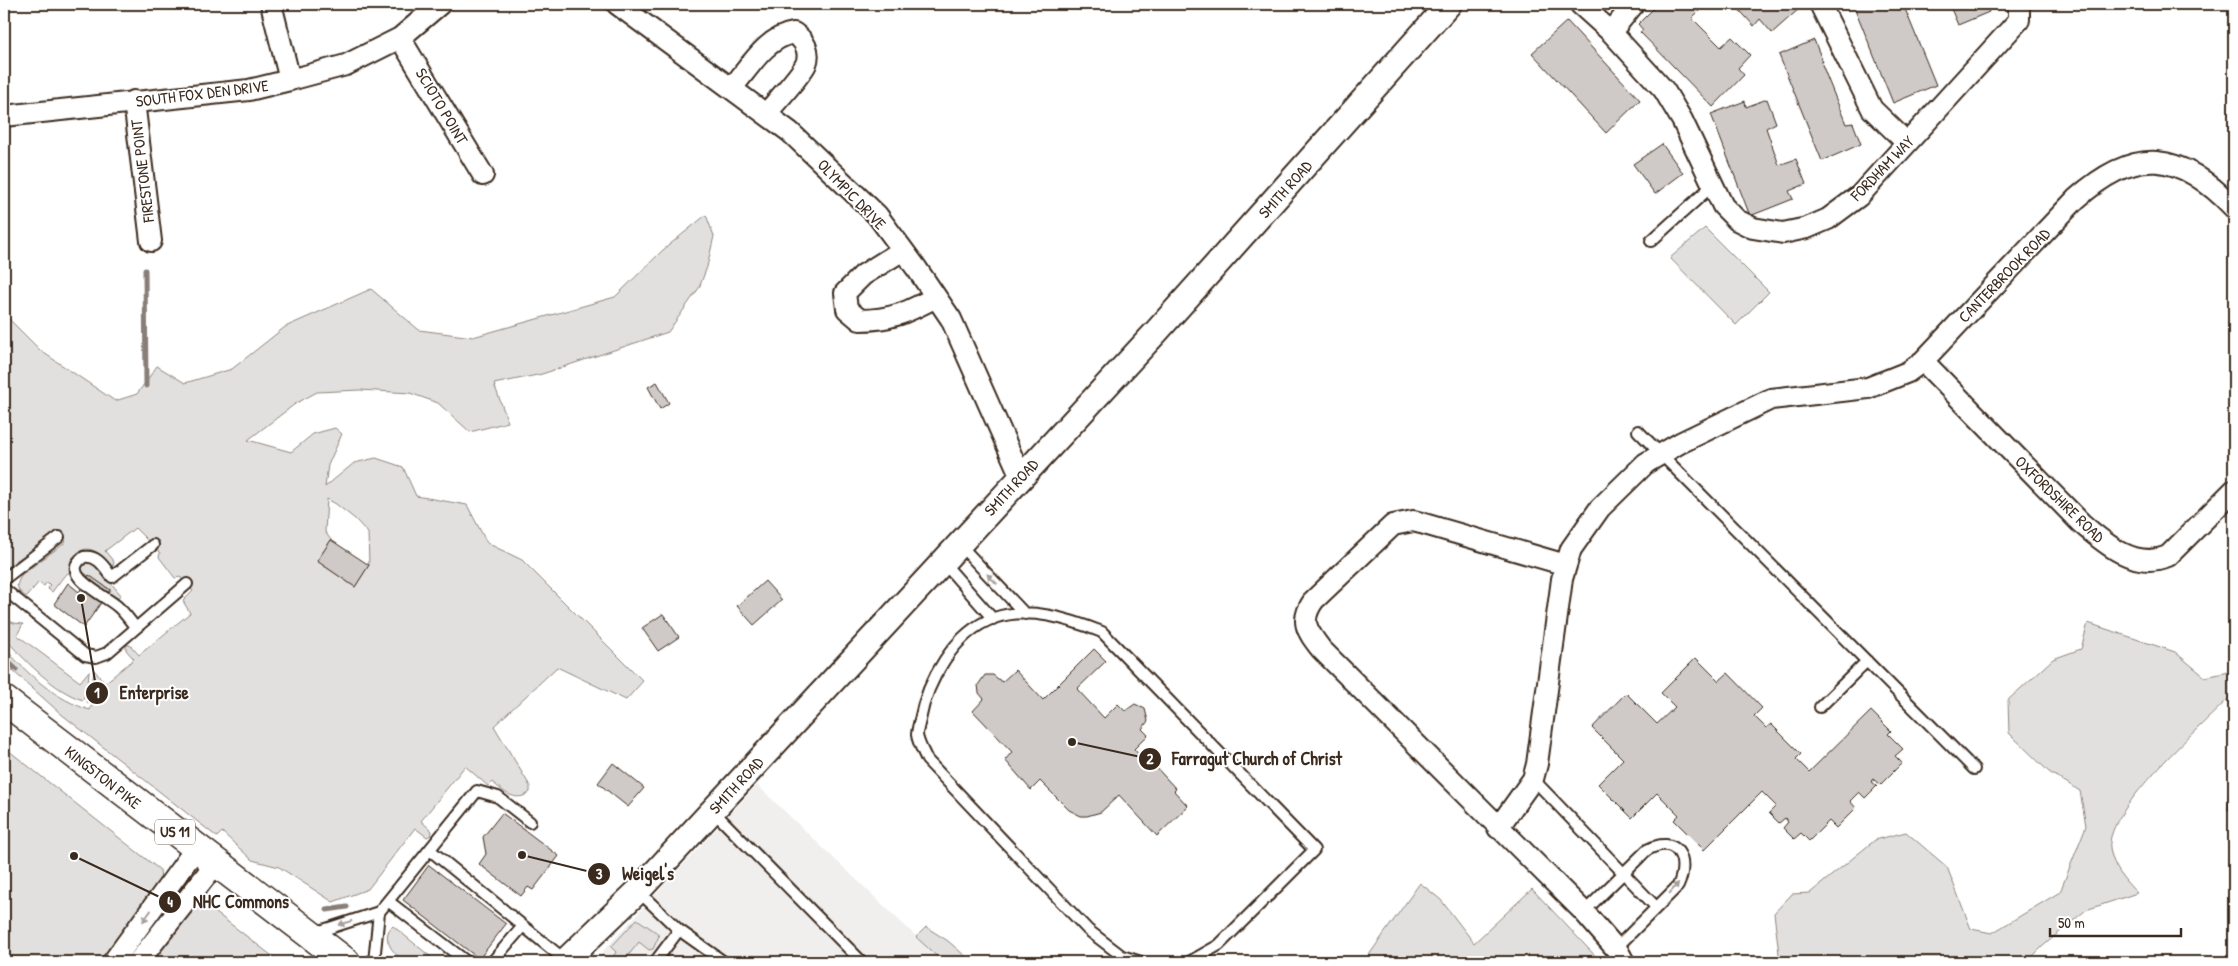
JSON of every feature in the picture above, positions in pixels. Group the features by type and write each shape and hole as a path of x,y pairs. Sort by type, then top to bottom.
{"main road":[{"name":"KINGSTON PIKE","path":"4,700 346,962"}],"street":[{"path":"271,4 290,80"},
{"name":"SOUTH FOX DEN DRIVE","path":"4,116 249,90 290,80 346,65 400,38 440,4"},
{"name":"OLYMPIC DRIVE","path":"617,4 790,132 877,215 951,319 1020,477"},
{"name":"SMITH ROAD","path":"565,961 638,891 1157,331 1450,4"},
{"name":"FORDHAM WAY","path":"1578,4 1611,32 1664,90 1682,120 1723,206 1737,220 1753,228 1783,233 1799,230 1828,219 1858,196 2020,20 2019,4"},
{"path":"1611,32 1634,4"},
{"path":"1820,4 1872,109 1907,143"},
{"path":"732,88 770,43 782,35 794,33 802,39 807,50 806,63 766,114"},
{"name":"SCIOTO POINT","path":"400,38 483,175"},
{"name":"FIRESTONE POINT","path":"134,101 151,241"},
{"name":"CANTERBROOK ROAD","path":"1533,779 1537,764 1562,579 1571,549 1600,508 1646,463 1680,443 1778,397 1868,388 1908,372 1923,361 2076,199 2112,171 2131,164 2151,161 2174,165 2189,171 2207,183 2234,208"},
{"path":"903,250 863,276 845,293 847,309 860,320 881,320 904,314 936,297"},
{"name":"OXFORDSHIRE ROAD","path":"1923,361 2081,523 2121,553 2139,559 2156,561 2168,556 2234,490"},
{"path":"1566,565 1421,523 1400,522 1392,525 1314,600 1306,616 1305,624 1321,649 1584,912 1620,955"},
{"path":"1498,828 1533,779"},
{"path":"206,856 138,961 118,955 206,856"}],"lane":[{"path":"1651,241 1713,184"},
{"path":"1638,431 1974,769"},
{"path":"4,579 59,536"},
{"path":"958,544 1025,614"},
{"path":"136,628 118,606 79,578 75,571 76,565 84,557 91,557 98,560 112,577 153,545"},
{"path":"943,561 993,619"},
{"path":"4,589 85,655 92,657 102,656 107,653 187,584"},
{"path":"1141,962 1122,956 1088,930 926,760 917,735 924,699 938,670 955,646 993,619 1025,614 1069,619 1102,632 1314,850 1219,945 1189,962"},
{"path":"1820,706 1867,661"},
{"path":"1533,779 1656,907"},
{"path":"374,962 379,912 477,791 498,797 530,822"},
{"path":"712,810 862,962"},
{"path":"1584,912 1640,856 1654,846 1671,847 1678,851 1684,865 1683,875 1678,886 1656,907 1620,955"},
{"path":"430,850 565,961"},
{"path":"638,891 679,930 724,962"},
{"path":"388,900 467,962"},
{"path":"311,934 379,912"},
{"path":"492,962 523,926"},
{"path":"655,962 679,930"}],"shaded area":[{"path":"706,215 714,236 707,267 699,288 668,332 542,374 494,384 508,422 470,432 438,403 410,393 360,390 317,392 295,404 248,440 291,452 313,434 335,428 342,434 328,465 325,487 354,463 376,458 403,467 416,496 467,505 487,543 522,560 643,681 626,700 557,667 494,726 530,786 530,792 520,797 510,795 492,782 488,786 465,766 421,821 432,831 431,835 427,837 415,828 368,889 333,902 279,867 252,860 222,832 217,837 60,713 4,663 4,647 22,667 43,685 65,700 90,710 92,704 87,702 94,670 105,683 134,659 126,650 126,645 130,645 139,655 190,613 183,601 193,591 180,577 175,578 159,557 160,553 135,528 105,551 114,562 113,566 96,552 86,549 81,550 71,560 70,572 64,576 52,592 48,589 50,585 47,582 44,586 39,582 26,597 19,591 17,585 21,575 66,542 58,532 4,569 4,314 41,351 115,401 137,394 157,366 185,383 232,369 285,327 371,289 419,330 473,337 615,297 663,250","holes":["327,499 355,519 368,533 369,565 355,587 317,561 331,540 325,532"]},
{"path":"1705,228 1769,292 1736,325 1670,258"},
{"path":"87,560 95,564 121,595 116,599 109,593 111,590 81,571 81,565"},
{"path":"4,619 23,624 17,635 80,682 89,671 88,684 83,700 62,690 40,674 20,655 4,637"},
{"path":"2088,623 2175,652 2205,677 2234,671 2234,693 2140,789 2123,811 2113,831 2110,848 2111,855 2116,867 2137,893 2086,910 2027,962 1780,962 1774,913 1792,894 1810,893 1875,840 1906,832 1947,867 1971,929 1992,933 2060,892 2086,826 2080,791 2049,772 2009,733 2008,700 2053,659 2081,649"},
{"path":"4,747 160,870 161,880 106,962 4,962"},
{"path":"757,785 943,962 593,962"},
{"path":"1420,883 1441,900 1474,943 1532,889 1601,962 1364,962"},
{"path":"203,902 280,962 148,962 195,905"},
{"path":"637,919 659,936 653,949 649,950 639,942 623,962 610,962 616,952 611,947"},
{"path":"393,926 437,962 412,963 399,957 391,947 387,936"},
{"path":"926,927 948,941 972,962 943,962 916,937"}],"building":[{"path":"1658,4 1696,4 1701,9 1692,18 1721,47 1732,37 1750,55 1738,68 1744,75 1713,107 1640,32 1643,30 1638,24"},
{"path":"1734,4 1796,4 1800,8 1772,33 1760,19 1754,26"},
{"path":"1853,4 1903,4 1936,85 1893,103"},
{"path":"1949,4 1986,4 1989,12 1958,25"},
{"path":"1567,21 1640,100 1606,133 1532,53"},
{"path":"1814,40 1846,124 1853,123 1861,144 1822,161 1779,55"},
{"path":"1767,99 1776,123 1766,128 1779,165 1796,159 1806,184 1789,191 1793,199 1750,216 1711,114 1745,101 1746,107"},
{"path":"1662,144 1683,173 1655,194 1633,164"},
{"path":"657,382 669,403 660,409 648,387"},
{"path":"331,540 369,565 355,587 317,561"},
{"path":"89,575 110,590 84,627 54,604 68,583 79,592"},
{"path":"765,581 782,600 754,625 737,606"},
{"path":"663,614 679,637 658,651 642,628"},
{"path":"1094,649 1106,661 1077,689 1104,718 1118,704 1125,711 1135,704 1145,709 1148,721 1142,729 1148,735 1134,749 1151,768 1154,765 1176,789 1174,791 1188,806 1157,836 1119,795 1101,812 1081,816 1069,810 1040,781 1031,790 1005,760 1012,752 973,711 984,699 979,693 978,685 985,675 993,675 1002,682 1015,670 1043,700"},
{"path":"1696,658 1719,681 1728,673 1762,708 1754,716 1766,728 1771,724 1801,754 1796,759 1809,772 1871,711 1891,731 1888,734 1903,749 1895,756 1902,763 1880,785 1873,779 1871,781 1877,786 1865,798 1859,792 1850,801 1856,808 1836,828 1829,821 1809,841 1801,833 1794,839 1783,828 1788,822 1785,818 1779,823 1769,813 1776,806 1762,792 1704,850 1674,820 1679,815 1657,793 1632,818 1598,784 1623,759 1592,728 1626,693 1657,724 1675,707 1661,693"},
{"path":"613,763 644,788 628,807 598,783"},
{"path":"2229,790 2234,790 2234,810 2228,810"},
{"path":"502,813 559,856 533,890 528,887 521,896 479,864 486,854 483,837"},
{"path":"429,865 506,924 479,959 403,900"}],"waterway":[{"path":"145,270 146,386"},
{"path":"4,658 16,669"},
{"path":"327,910 347,907"}],"place":[{"name":"Enterprise","path":"81,598"},
{"name":"Farragut Church of Christ","path":"1072,742"},
{"name":"Weigel's","path":"522,855"},
{"name":"NHC Commons","path":"74,856"}]}
